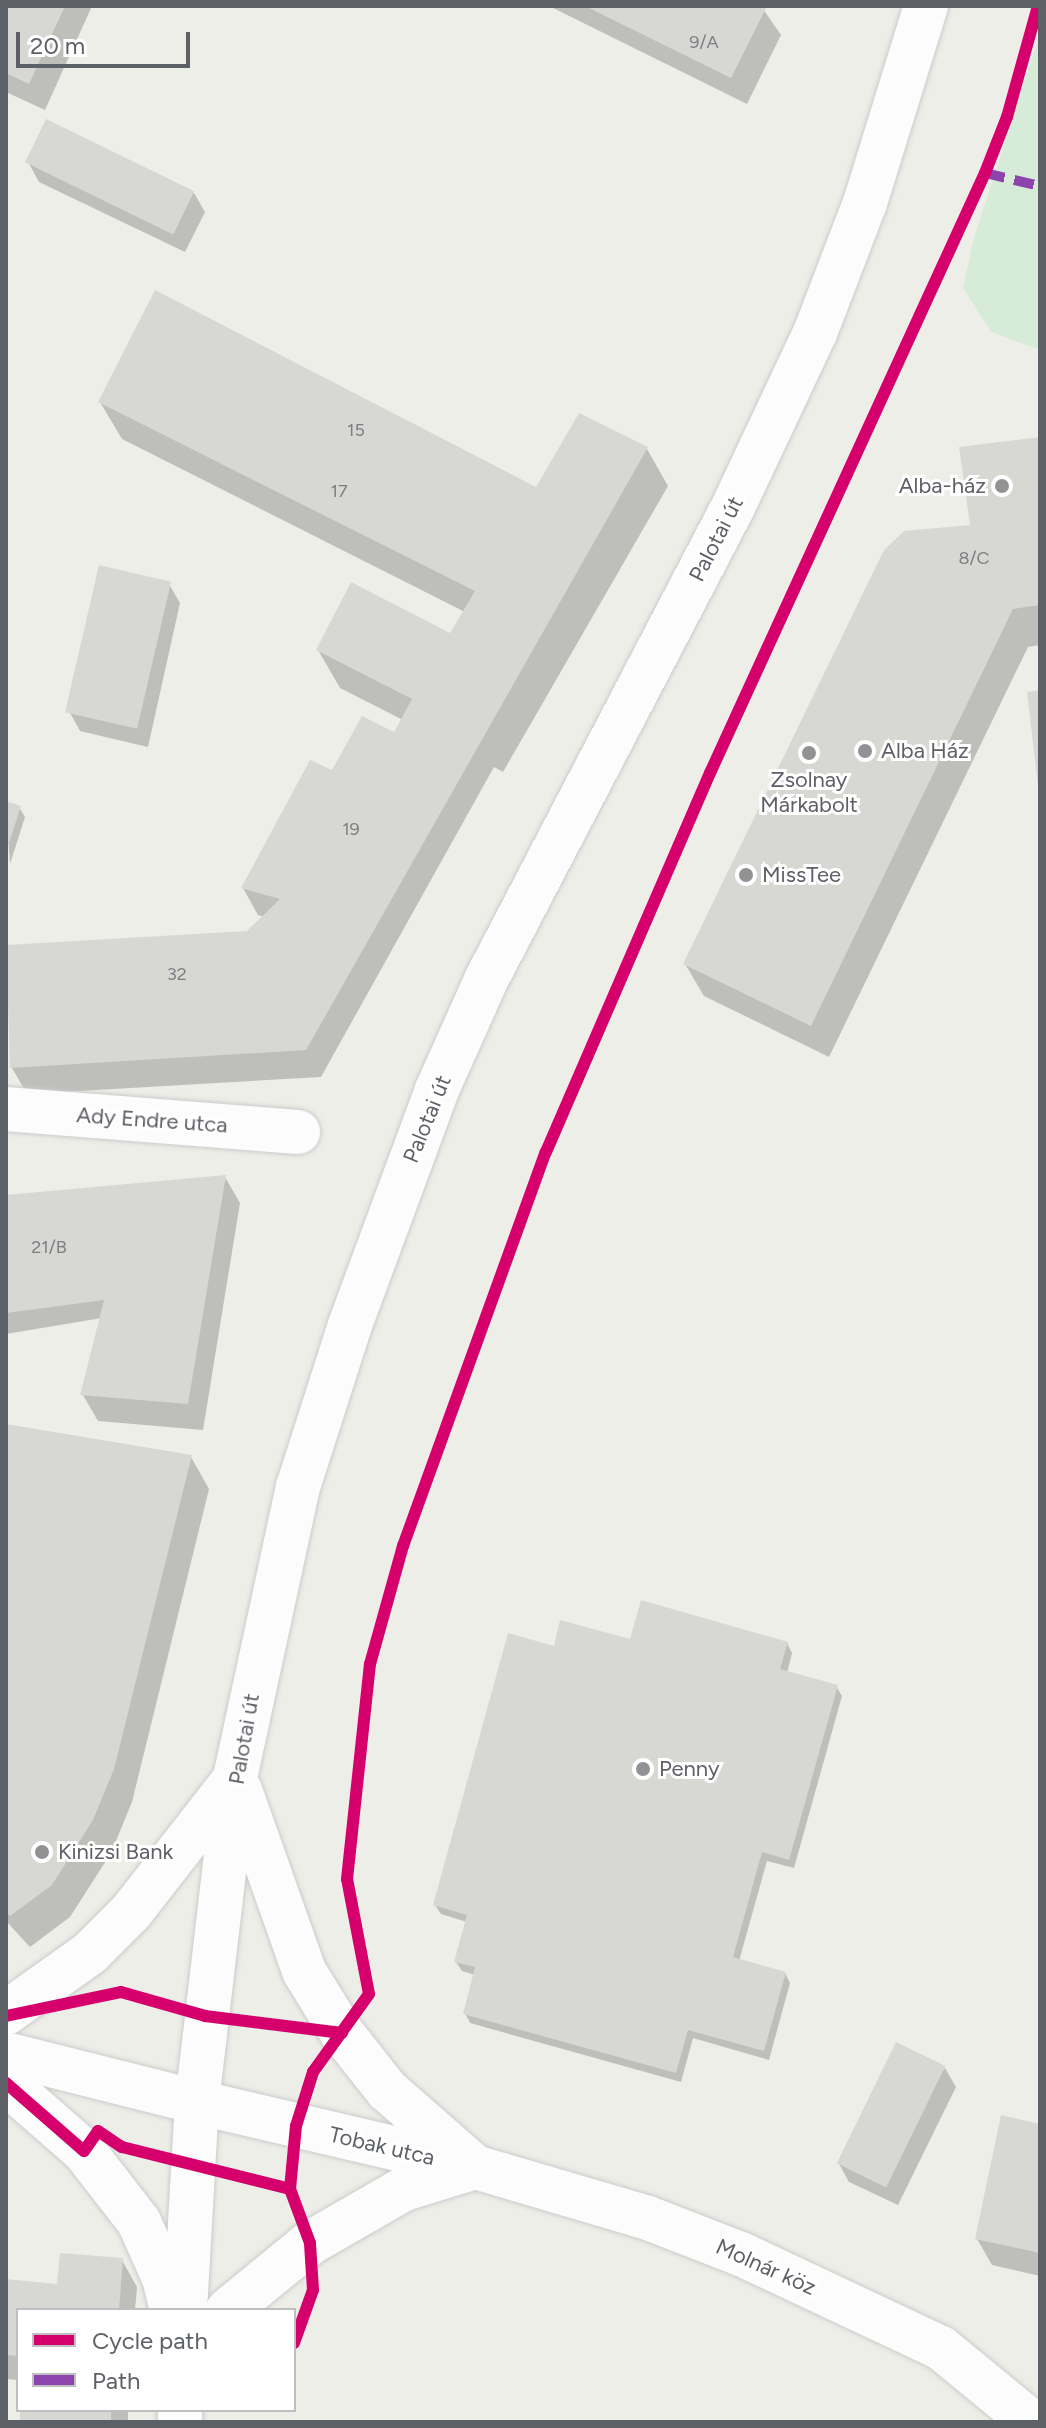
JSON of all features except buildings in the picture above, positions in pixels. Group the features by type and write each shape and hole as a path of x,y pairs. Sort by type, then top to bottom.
{"main road":[{"name":"Palotai út","path":"185,2308 197,2102 235,1778 298,1487 359,1299 436,1092 486,980 733,507 815,333 865,203 926,6"},
{"name":"Ady Endre utca","path":"6,1109 298,1132"},
{"path":"6,2013 90,1953 131,1912 235,1778"},
{"path":"235,1778 304,1971 342,2033 387,2090 475,2167"},
{"name":"Tobak utca","path":"6,2054 475,2167"},
{"path":"6,2083 84,2151 139,2222 164,2278 172,2308"},
{"path":"230,2308 265,2275 371,2208 404,2189 475,2167"},
{"name":"Molnár köz","path":"475,2167 648,2218 741,2254 941,2348 1031,2422"}],"green space":[{"path":"1040,33 1040,350 991,332 963,288 974,238"}],"marked path":[{"path":"985,173 1040,186"}],"cycle path":[{"path":"296,2337 313,2290 310,2243 290,2189 296,2126 313,2072 369,1994 347,1879 370,1664 403,1546 546,1152 710,773 985,173 1007,117 1038,6"},
{"path":"6,2016 121,1992 205,2016 342,2033"},
{"path":"6,2083 84,2151 98,2131 122,2147 290,2189"}],"place":[{"name":"Alba-ház","path":"1002,486"},
{"name":"Alba Ház","path":"865,751"},
{"name":"Zsolnay Márkabolt","path":"809,753"},
{"name":"MissTee","path":"746,875"},
{"name":"Penny","path":"643,1769"},
{"name":"Kinizsi Bank","path":"42,1852"}]}
